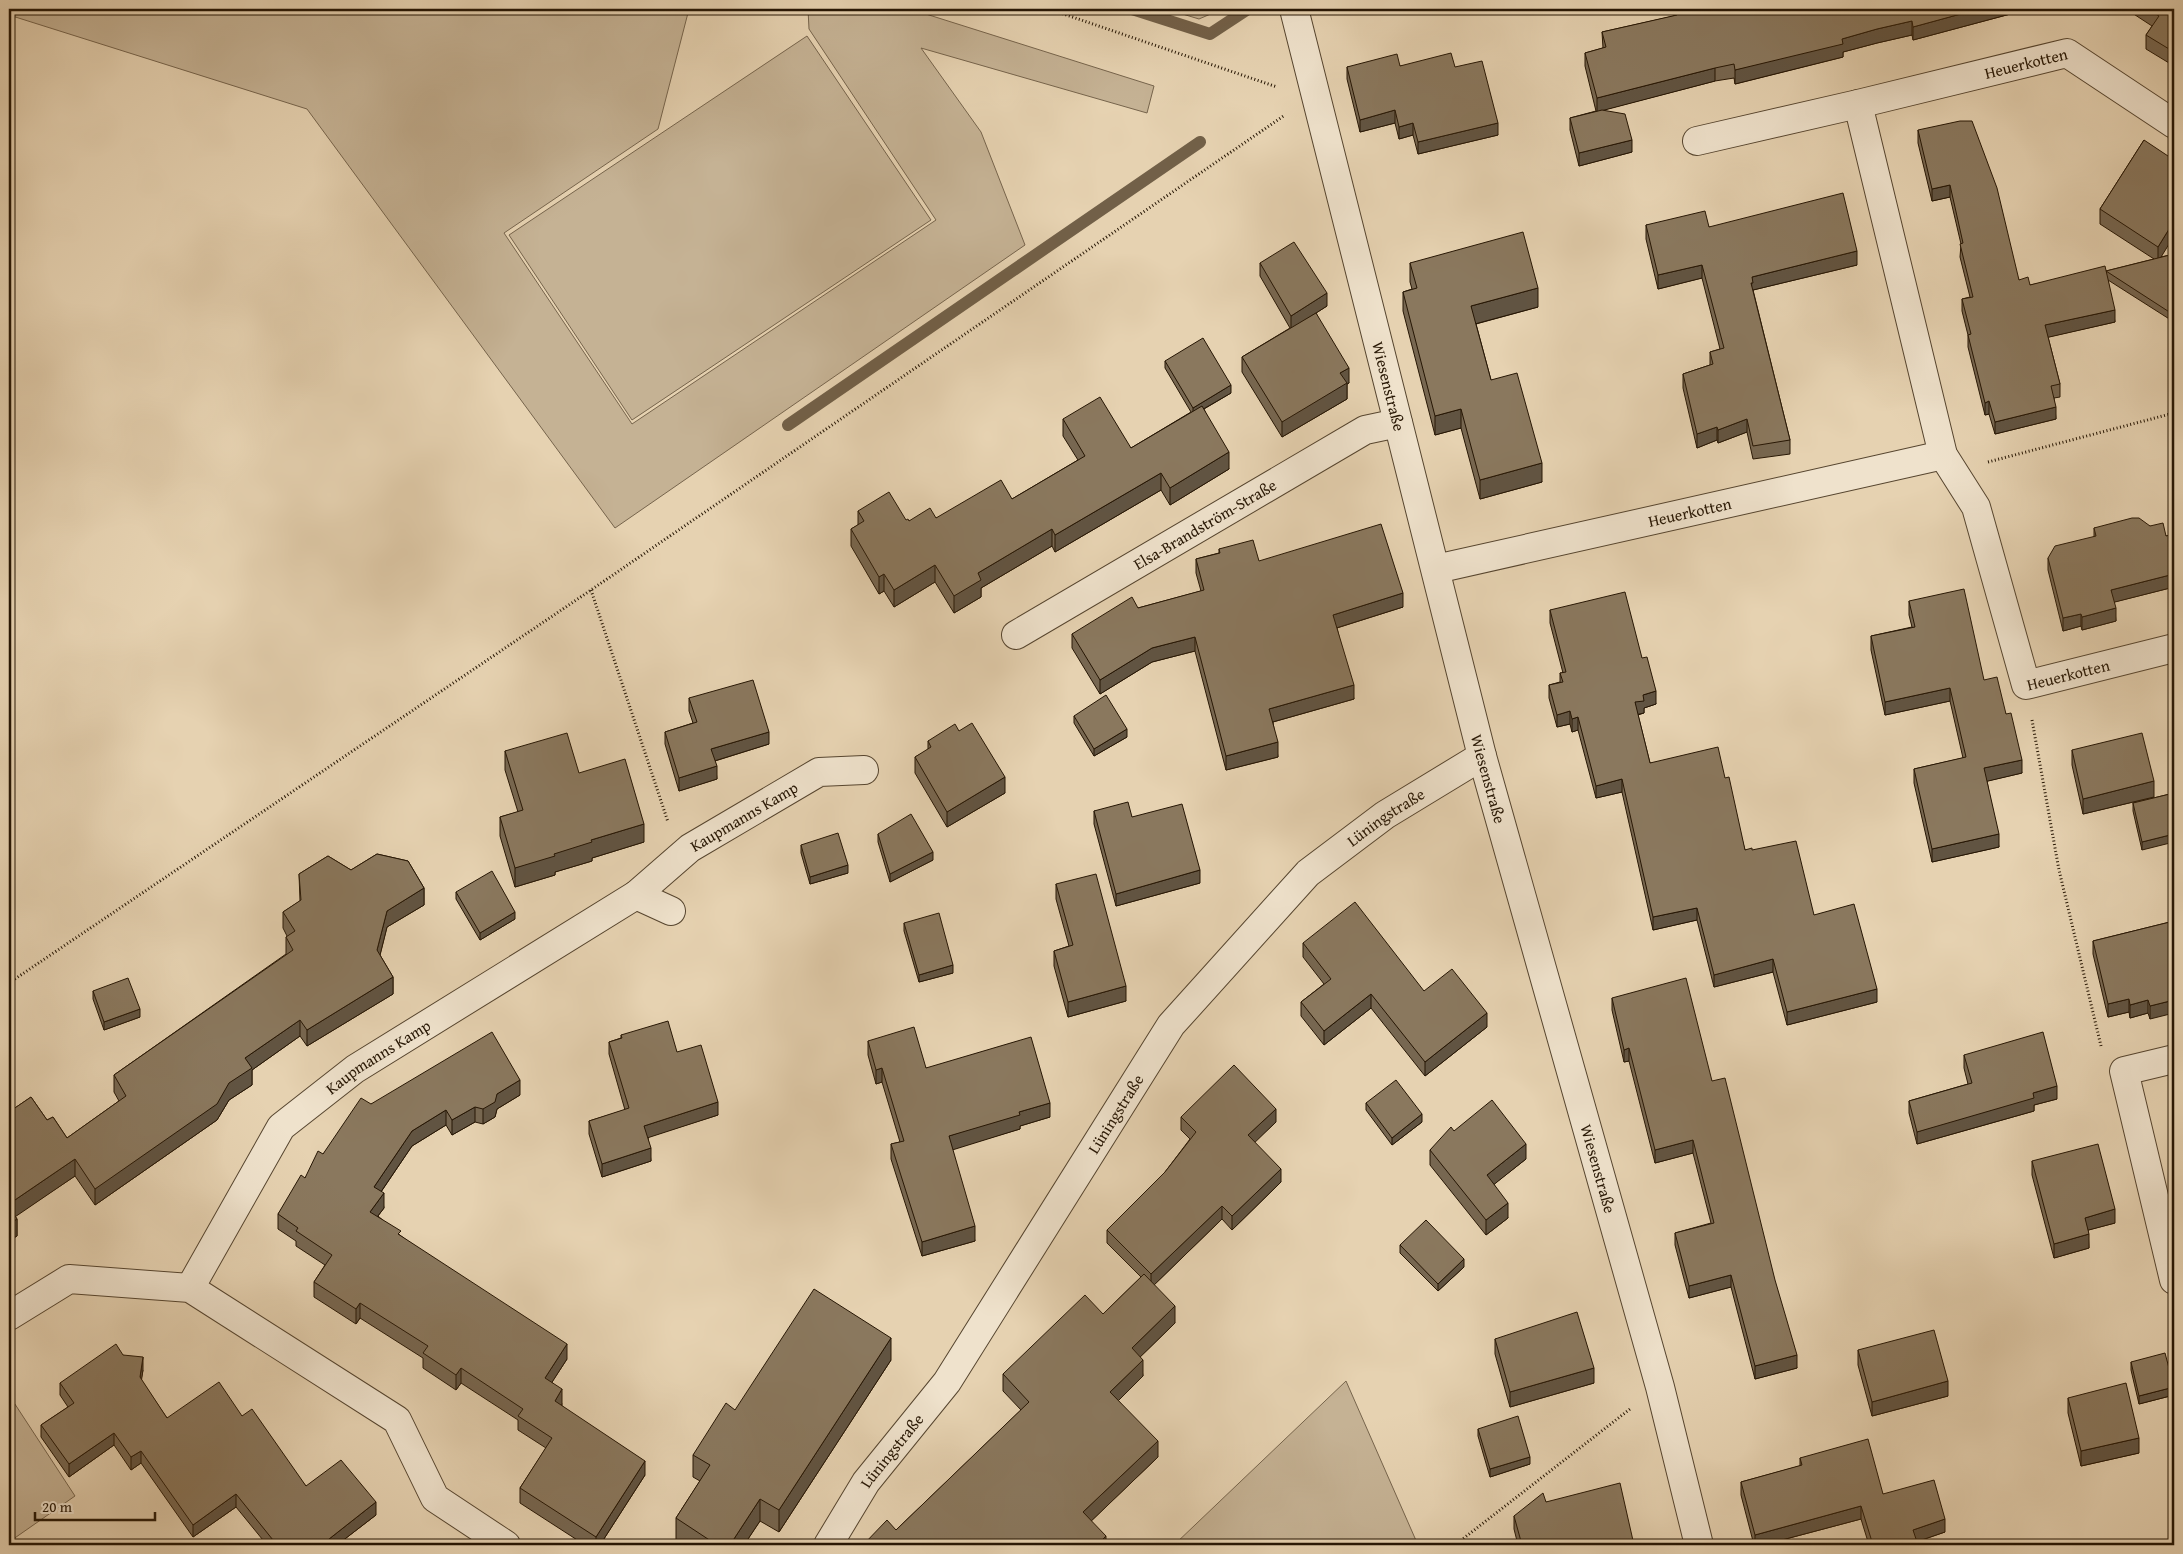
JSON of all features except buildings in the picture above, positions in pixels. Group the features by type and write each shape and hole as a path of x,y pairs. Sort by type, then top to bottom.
{"street":[{"name":"Wiesenstraße","path":"1294,9 1482,756 1660,1387 1699,1545"},
{"name":"Heuerkotten","path":"1697,141 2067,53 2174,124"},
{"name":"Heuerkotten","path":"1858,104 1943,455 1976,508 2026,685 2174,648"},
{"name":"Elsa-Brandström-Straße","path":"1016,635 1365,430 1398,424"},
{"name":"Heuerkotten","path":"1436,569 1943,455"},
{"name":"Lüningstraße","path":"828,1545 866,1482 946,1382 1171,1025 1308,873 1385,815 1482,756"},
{"name":"Kaupmanns Kamp","path":"190,1288 281,1127 355,1069 636,895 690,848 819,772 864,770"},
{"path":"636,895 671,911"},
{"path":"2174,1058 2124,1071 2174,1280"},
{"path":"9,1316 69,1279 190,1288 397,1420 435,1498 506,1545"}],"path":[{"path":"1050,9 1296,94 1316,98"},
{"path":"9,983 591,590 1285,116 1316,98"},
{"path":"1943,455 1991,462 2174,413"},
{"path":"591,590 680,856"},
{"path":"2026,685 2059,870 2101,1048 2124,1071"},
{"path":"1455,1545 1660,1387"}],"shaded area":[{"path":"9,9 689,9 658,129 504,233 632,424 936,220 809,29 808,9 910,9 1154,86 1147,113 921,48 981,132 1025,245 615,528 307,109 9,15"},
{"path":"1166,9 1222,9 1199,19"},
{"path":"807,36 931,220 632,420 509,235"},
{"path":"1346,1381 1418,1545 1174,1545"},
{"path":"9,1395 75,1496 9,1542"}],"waterway":[{"path":"1132,9 1210,34 1248,9"},
{"path":"788,425 1200,142"}]}
